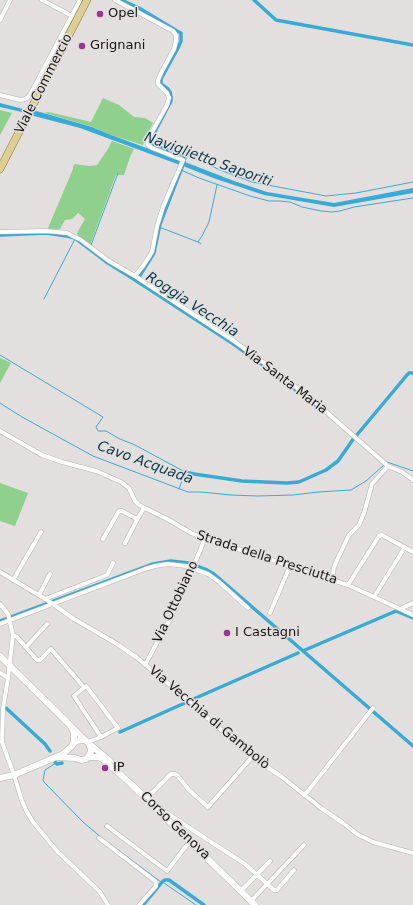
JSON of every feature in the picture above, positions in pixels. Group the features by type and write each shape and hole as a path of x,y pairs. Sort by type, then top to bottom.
{"main road":[{"name":"Viale Commercio","path":"0,169 87,0"},
{"path":"44,69 46,81"},
{"path":"0,656 70,725 108,759 131,784"},
{"path":"70,725 74,732 71,753 75,758"},
{"path":"0,778 14,775 63,754 72,745 80,740 88,742"},
{"path":"54,757 84,760 91,752 88,742"},
{"name":"Corso Genova","path":"88,757 99,757 104,760 131,784 253,903"}],"street":[{"path":"0,20 10,0"},
{"path":"42,0 72,16"},
{"path":"0,95 20,100 25,99 31,93 80,0"},
{"path":"115,0 173,31 176,35 174,49 158,80 158,84 167,93 169,98 167,105 147,141 148,145 152,148 182,162 163,207 157,226 152,252 137,278"},
{"name":"Via Santa Maria","path":"0,232 46,231 76,237 109,261 234,342 274,370 316,403 388,466 402,472 413,480"},
{"name":"Strada della Presciutta","path":"0,431 42,455 96,471 121,482 128,488 135,501 144,508 192,533 230,548 238,549 348,585 413,615"},
{"path":"332,580 334,567 349,535 359,525 372,484 388,466"},
{"path":"125,543 144,508"},
{"path":"103,539 119,511 138,518"},
{"path":"13,580 41,532"},
{"path":"348,585 379,536 382,534 413,552"},
{"name":"Via Ottobiano","path":"145,665 170,620 205,538"},
{"path":"374,597 405,548"},
{"path":"0,624 107,575 112,563"},
{"path":"49,602 150,568 174,564 194,566 205,572 213,577 248,608"},
{"path":"270,614 290,566"},
{"name":"Via Vecchia di Gambolò","path":"0,572 136,657 252,757 282,777 320,808 357,834 367,840 413,853"},
{"path":"39,595 50,574"},
{"path":"400,609 413,603"},
{"path":"0,604 8,614 13,635 10,666 2,708 2,742 22,801 33,822 56,851 100,892 108,905"},
{"path":"26,648 47,624"},
{"path":"13,635 17,637 37,660 40,660 51,649 82,685"},
{"path":"0,672 8,678"},
{"path":"88,742 100,737 118,728 86,686 74,696 100,737"},
{"path":"304,795 374,708"},
{"path":"146,799 171,774 176,774 189,790 208,807 252,757"},
{"path":"153,806 167,812 245,864 258,874 274,890 276,890 294,870"},
{"path":"107,826 167,871 190,841"},
{"path":"99,838 155,881 156,886 139,905"},
{"path":"253,903 268,884 304,845"},
{"path":"241,891 270,861"}],"green space":[{"path":"103,98 119,105 134,117 145,118 153,123 143,145 111,135 93,127 45,113 53,113 91,122"},
{"path":"0,110 12,113 0,135"},
{"path":"112,141 134,149 124,175 116,175 90,245 79,237 77,233 85,219 78,213 72,219 65,220 60,229 49,229 48,228 73,166 75,164 89,166 97,165"},
{"path":"0,358 11,363 0,383"},
{"path":"0,483 28,493 15,526 0,521"}],"water":[{"path":"0,103 27,110 26,113 0,107"},
{"path":"33,110 92,127 182,161 180,165 80,128 30,115"},
{"path":"185,162 267,192 334,203 413,188 413,193 334,207 264,195 183,166"}],"waterway":[{"name":"Naviglietto Saporiti","path":"121,0 139,8 181,33 181,41 178,48 161,79 161,84 170,92 171,101 150,141 153,145 185,156 185,158"},
{"path":"254,0 276,20 413,45"},
{"name":"Naviglietto Saporiti","path":"185,156 252,182 326,196 356,193 413,182"},
{"name":"Naviglietto Saporiti","path":"137,280 154,253 160,224 184,162"},
{"path":"181,170 250,196 269,201 290,202 302,207 321,211 340,211 354,207 413,198"},
{"path":"91,245 118,173"},
{"path":"198,242 209,222 217,185"},
{"path":"159,227 201,244"},
{"name":"Roggia Vecchia","path":"0,235 46,233 75,238 108,263 232,343 319,408"},
{"path":"44,299 75,239"},
{"path":"0,355 103,417 96,427 98,431 106,431 185,472 179,489"},
{"path":"356,436 407,375 409,373 413,373"},
{"name":"Cavo Acquada","path":"0,403 22,417 93,456 188,492 258,496 293,495 351,490 366,481 384,465"},
{"path":"185,472 242,481 287,483 299,482 326,470 338,461 354,438"},
{"name":"Cavo Acquada","path":"387,462 413,471"},
{"path":"0,621 153,564 171,561 188,563 214,574 413,746"},
{"path":"305,650 396,611 413,618"},
{"path":"189,701 298,653"},
{"path":"120,732 187,702"},
{"path":"6,708 45,744 50,751"},
{"path":"55,762 57,764 62,763"},
{"path":"56,763 45,770 44,782 83,822 103,839"},
{"path":"110,844 161,882"},
{"path":"143,905 165,880 169,880 204,905"},
{"path":"164,883 196,905"}],"place":[{"name":"Opel","path":"100,14"},
{"name":"Grignani","path":"82,46"},
{"name":"I Castagni","path":"227,633"},
{"name":"IP","path":"105,768"}]}
